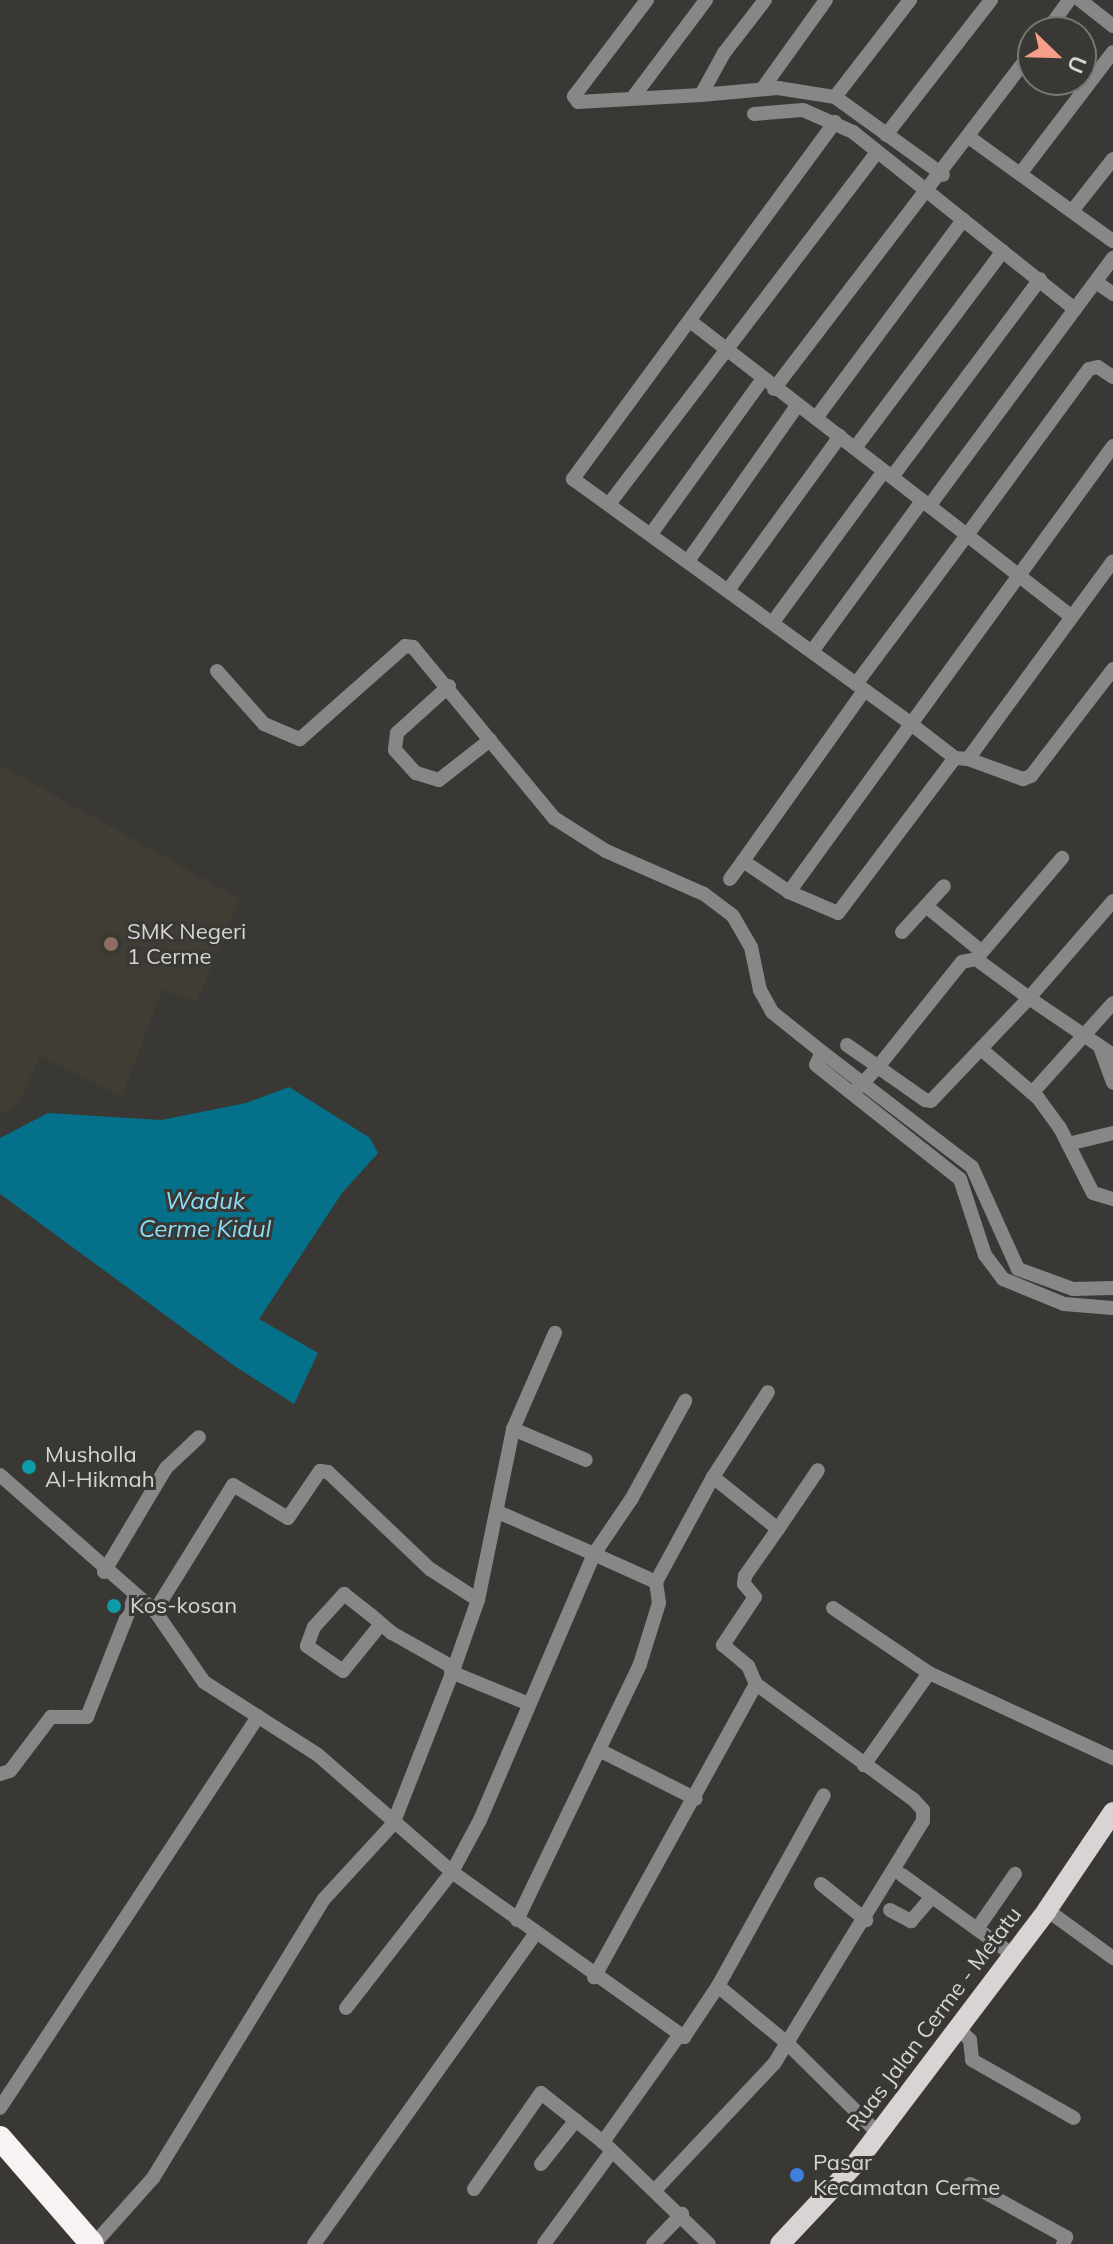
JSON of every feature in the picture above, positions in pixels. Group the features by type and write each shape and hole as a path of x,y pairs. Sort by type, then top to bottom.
{"highway":[{"path":"0,2138 93,2244"}],"main road":[{"name":"Ruas Jalan Cerme - Metatu","path":"780,2244 878,2133 1047,1910 1113,1812"}],"street":[{"path":"647,0 574,96 578,102 763,88 835,97 943,175"},
{"path":"634,96 706,0"},
{"path":"701,95 724,53 765,0"},
{"path":"763,88 826,0"},
{"path":"835,97 910,0"},
{"path":"886,135 991,0"},
{"path":"1088,2 1113,26"},
{"path":"1020,174 1113,52"},
{"path":"651,534 768,384 943,175 1017,72"},
{"path":"754,114 803,110 835,122 929,190 1075,309"},
{"path":"835,122 690,321 574,471 573,479 961,759 1023,779 1031,776 1113,669"},
{"path":"970,138 1113,241"},
{"path":"609,504 727,353 877,152"},
{"path":"1072,211 1113,159"},
{"path":"816,418 963,220"},
{"path":"855,448 1003,251"},
{"path":"813,650 1113,258"},
{"path":"773,622 1040,279"},
{"path":"1096,282 1113,294"},
{"path":"690,321 727,353 840,436 1072,617"},
{"path":"730,879 860,687 1089,369 1098,367 1113,377"},
{"path":"688,561 797,406"},
{"path":"729,589 840,436"},
{"path":"789,892 1113,446"},
{"path":"743,861 789,892 838,913 1113,561"},
{"path":"217,671 256,717 292,739 306,734 405,646 418,650 554,818 579,837 695,890 733,916 751,947 760,990 772,1012 972,1167 1008,1256 1018,1269 1073,1289 1113,1288"},
{"path":"449,686 397,733 395,750 416,773 439,780 490,740"},
{"path":"851,1096 962,962 979,956 1062,858"},
{"path":"902,932 944,886"},
{"path":"847,1045 931,1101 1029,998 1113,901"},
{"path":"926,906 1029,998 1107,1051 1113,1083"},
{"path":"1032,1093 1113,1003"},
{"path":"981,1049 1032,1093 1068,1144 1093,1193 1113,1199"},
{"path":"822,1052 816,1065 851,1096 960,1179 985,1255 1003,1279 1064,1304 1113,1308"},
{"path":"1068,1144 1113,1133"},
{"path":"1003,1279 1018,1269"},
{"path":"93,2244 161,2167 324,1899 393,1824 423,1759 478,1600 500,1513 513,1429 555,1333"},
{"path":"517,1920 601,1751 655,1620 656,1582 713,1477 768,1392"},
{"path":"346,2008 452,1872 495,1788 594,1554 632,1498 685,1401"},
{"path":"513,1429 586,1460"},
{"path":"104,1572 166,1468 199,1437"},
{"path":"656,2189 774,2064 866,1920 923,1821 923,1810 914,1800 756,1684 748,1666 723,1645 755,1597 744,1584 745,1576 818,1470"},
{"path":"155,1611 233,1485 288,1518 320,1471 328,1472 430,1569 478,1600"},
{"path":"713,1477 778,1529"},
{"path":"2,1482 104,1572 155,1611 204,1682 350,1780 393,1824 452,1872 594,1977 684,2037 718,1986 824,1795"},
{"path":"500,1513 656,1582"},
{"path":"381,1624 343,1671 306,1641 339,1595 452,1670 529,1704"},
{"path":"0,1774 10,1771 51,1717 85,1720 135,1596"},
{"path":"833,1608 929,1673 1113,1758"},
{"path":"864,1765 929,1673"},
{"path":"594,1977 696,1799 756,1684"},
{"path":"0,2108 258,1716"},
{"path":"601,1751 696,1799"},
{"path":"977,1929 1015,1874"},
{"path":"902,1875 1013,1955"},
{"path":"821,1884 866,1920"},
{"path":"890,1910 911,1921 932,1897"},
{"path":"1047,1910 1113,1958"},
{"path":"314,2244 535,1934"},
{"path":"718,1986 787,2043 878,2133"},
{"path":"958,2028 970,2040 972,2060 1074,2118"},
{"path":"544,2244 680,2034"},
{"path":"474,2189 541,2093 656,2189 709,2244"},
{"path":"541,2164 576,2120"},
{"path":"970,2184 1069,2242"},
{"path":"653,2244 682,2214"}],"shaded area":[{"name":"SMK Negeri 1 Cerme","path":"0,765 240,899 197,1001 162,990 122,1097 40,1056 19,1103 0,1115"}],"water":[{"name":"Waduk Cerme Kidul","path":"289,1087 370,1138 378,1153 342,1193 259,1319 318,1353 294,1404 236,1367 0,1194 0,1138 48,1113 161,1120 246,1103"}],"place":[{"name":"SMK Negeri 1 Cerme","path":"111,944"},
{"name":"Musholla Al-Hikmah","path":"29,1467"},
{"name":"Kos-kosan","path":"114,1606"},
{"name":"Pasar Kecamatan Cerme","path":"797,2175"}]}
